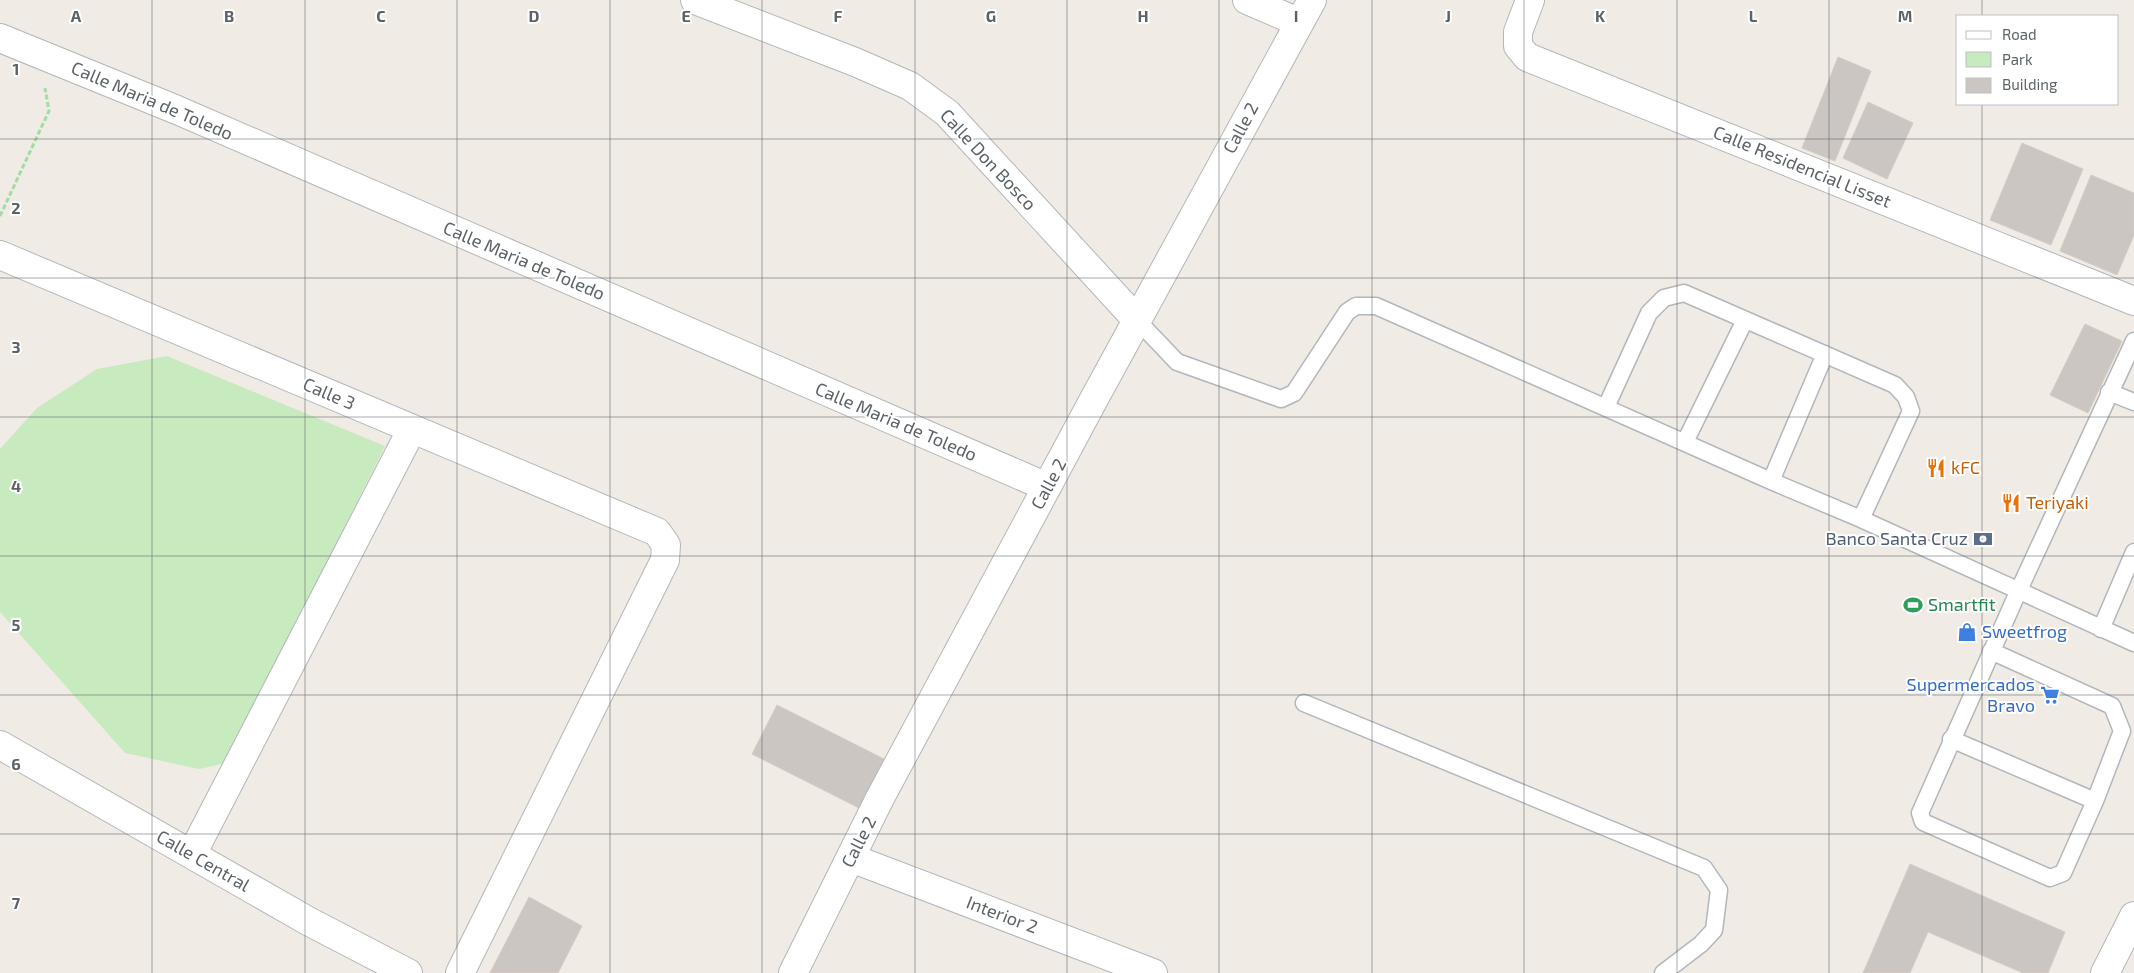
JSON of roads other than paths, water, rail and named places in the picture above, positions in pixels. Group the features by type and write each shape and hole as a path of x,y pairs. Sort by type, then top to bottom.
{"street":[{"name":"Calle Don Bosco","path":"695,0 855,62 910,86 947,113 1137,320"},
{"path":"1247,0 1305,11"},
{"name":"Calle Residencial Lisset","path":"1530,0 1518,32 1518,46 1528,57 2134,301"},
{"name":"Calle 2","path":"793,973 880,798 1305,11"},
{"name":"Calle Maria de Toledo","path":"0,38 177,110 1047,488"},
{"name":"Calle 3","path":"0,255 657,532 666,545 665,560 460,973"},
{"path":"192,854 412,429"},
{"name":"Calle Central","path":"0,745 308,921 408,973"},
{"name":"Interior 2","path":"851,858 1153,973"},
{"path":"2105,973 2134,916"}],"lane":[{"path":"1606,407 1649,312 1664,298 1684,293 1896,385 1906,397 1911,410 1861,518"},
{"path":"1137,320 1177,362 1281,399 1294,394 1347,312 1356,306 1376,306 1771,481 1861,518 2018,592 2134,643"},
{"path":"1685,442 1745,320"},
{"path":"1991,651 2112,706 2122,731 2095,801 2063,873 2050,878 1924,822 1920,813 1951,739 1991,651 2109,392 2134,341"},
{"path":"1771,481 1824,354"},
{"path":"2109,392 2134,402"},
{"path":"2102,629 2134,552"},
{"path":"1304,704 1704,868 1719,890 1714,930 1701,944 1664,973"},
{"path":"1951,739 2095,801"}],"place":[{"name":"kFC","path":"1936,468"},
{"name":"Teriyaki","path":"2011,503"},
{"name":"Banco Santa Cruz","path":"1983,539"},
{"name":"Smartfit","path":"1913,605"},
{"name":"Sweetfrog","path":"1967,632"},
{"name":"Supermercados Bravo","path":"2050,695"}]}
